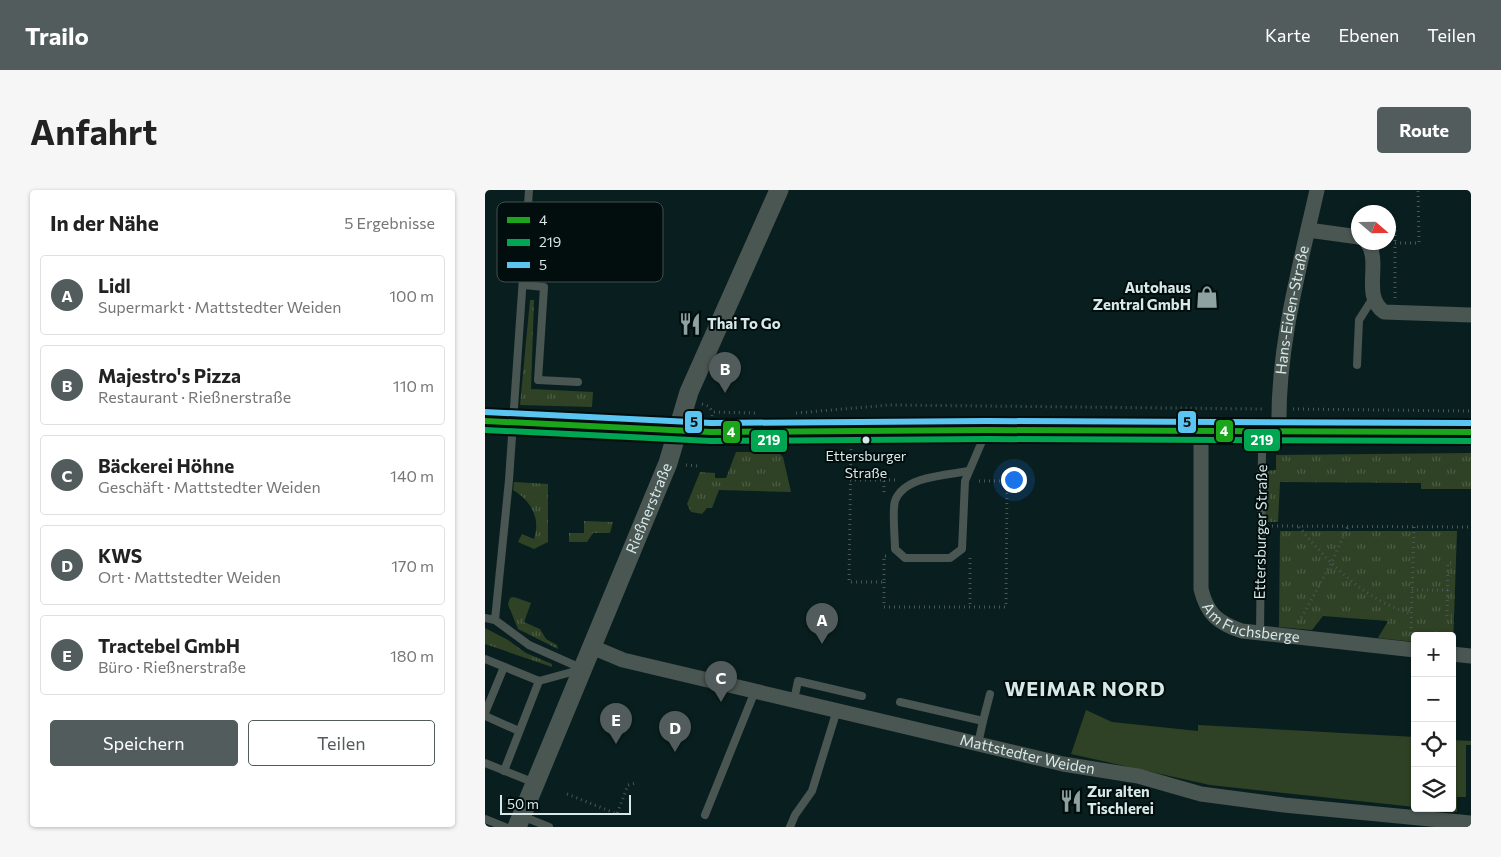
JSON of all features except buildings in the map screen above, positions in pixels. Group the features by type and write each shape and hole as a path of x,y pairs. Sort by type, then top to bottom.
{"street":[{"name":"Rießnerstraße","path":"519,821 668,463 689,392 779,190"},
{"name":"Hans-Eiden-Straße","path":"1279,431 1278,409 1284,338 1317,190"},
{"path":"1308,230 1351,236"},
{"path":"1371,250 1373,298 1376,306 1384,312 1395,314 1471,314"},
{"path":"485,421 711,432 802,433 987,430 1471,432"},
{"name":"Am Fuchsberge","path":"1201,431 1201,590 1205,605 1216,619 1228,626 1260,633 1411,650"},
{"name":"Mattstedter Weiden","path":"592,647 623,660 1063,764 1138,776 1201,794 1284,805 1471,823"},
{"path":"1456,654 1471,656"}],"lane":[{"path":"495,620 509,480 511,422 523,282"},
{"path":"523,285 545,287 539,380 578,382"},
{"path":"1357,365 1359,320 1373,298"},
{"path":"969,471 935,477 907,486 895,501 895,548 905,558 950,558 961,549 965,481 987,430"},
{"name":"Ettersburger Straße","path":"1258,431 1261,452 1260,633"},
{"path":"485,618 495,620 529,645 583,669"},
{"path":"485,659 539,681 583,669"},
{"path":"504,667 485,715 519,730"},
{"path":"504,771 539,681"},
{"path":"794,700 799,681 862,696"},
{"path":"705,815 755,691"},
{"path":"977,744 990,694"},
{"path":"900,702 983,721"},
{"path":"790,827 795,815 812,791 837,710"},
{"path":"485,763 535,783"},
{"path":"485,819 505,827"},
{"path":"519,821 549,827"}],"path":[{"path":"1396,243 1419,243 1418,190"},
{"path":"1395,250 1395,314"},
{"path":"786,413 891,405 1471,411"},
{"path":"711,432 713,412 759,413"},
{"path":"851,448 849,582 884,582"},
{"path":"850,480 884,480 884,499"},
{"path":"884,547 884,607 1006,607 1007,481 965,481"},
{"path":"1261,526 1471,526"},
{"path":"1299,526 1331,564 1361,588 1393,608 1412,614"},
{"path":"1291,636 1331,564 1348,526"},
{"path":"1412,632 1414,527"},
{"path":"884,556 905,558"},
{"path":"950,558 971,558 970,607"},
{"path":"1453,616 1447,616 1448,563 1455,563"},
{"path":"1412,590 1448,590"},
{"path":"567,794 617,814 629,785 636,783"}],"green space":[{"path":"530,300 534,300 531,389 593,392 592,407 520,405"},
{"path":"736,452 778,452 783,457 791,492 719,490 712,508 707,508 702,514 691,512 687,504 700,472 715,473 715,478 726,478"},
{"path":"1471,453 1471,489 1421,489 1421,483 1280,482 1278,522 1265,522 1265,471 1276,470 1276,455"},
{"path":"514,482 548,484 548,542 534,549 518,542 522,534 534,539 536,524 533,511 525,499 513,490"},
{"path":"584,521 613,522 610,533 593,533 587,542 569,542 569,533 584,533"},
{"path":"1280,531 1457,531 1453,632 1411,632 1411,642 1378,638 1388,621 1323,616 1312,630 1279,627"},
{"path":"514,597 531,603 524,622 540,629 546,639 557,645 558,649 518,629 508,604 510,598"},
{"path":"485,628 508,640 526,653 552,664 552,667 485,644"},
{"path":"1086,710 1112,722 1198,731 1198,725 1411,737 1411,807 1210,785 1071,754"},
{"path":"1456,740 1471,741 1471,745 1466,745 1466,797 1457,797 1457,812"}],"transit line":[{"name":"5","path":"485,412 711,423 987,421 1471,423"},
{"name":"4","path":"485,421 711,432 987,430 1471,432"},
{"name":"219","path":"485,430 711,441 987,439 1471,441"}],"place":[{"name":"Autohaus Zentral GmbH","path":"1207,297"},
{"name":"Thai To Go","path":"690,324"},
{"name":"Majestro's Pizza","path":"725,393"},
{"name":"Ettersburger Straße","path":"866,440"},
{"name":"Lidl","path":"822,644"},
{"name":"Bäckerei Höhne","path":"721,702"},
{"name":"Tractebel GmbH","path":"616,744"},
{"name":"KWS","path":"675,752"},
{"name":"Zur alten Tischlerei","path":"1071,801"}],"district":[{"name":"WEIMAR NORD","path":"1085,689"}]}
